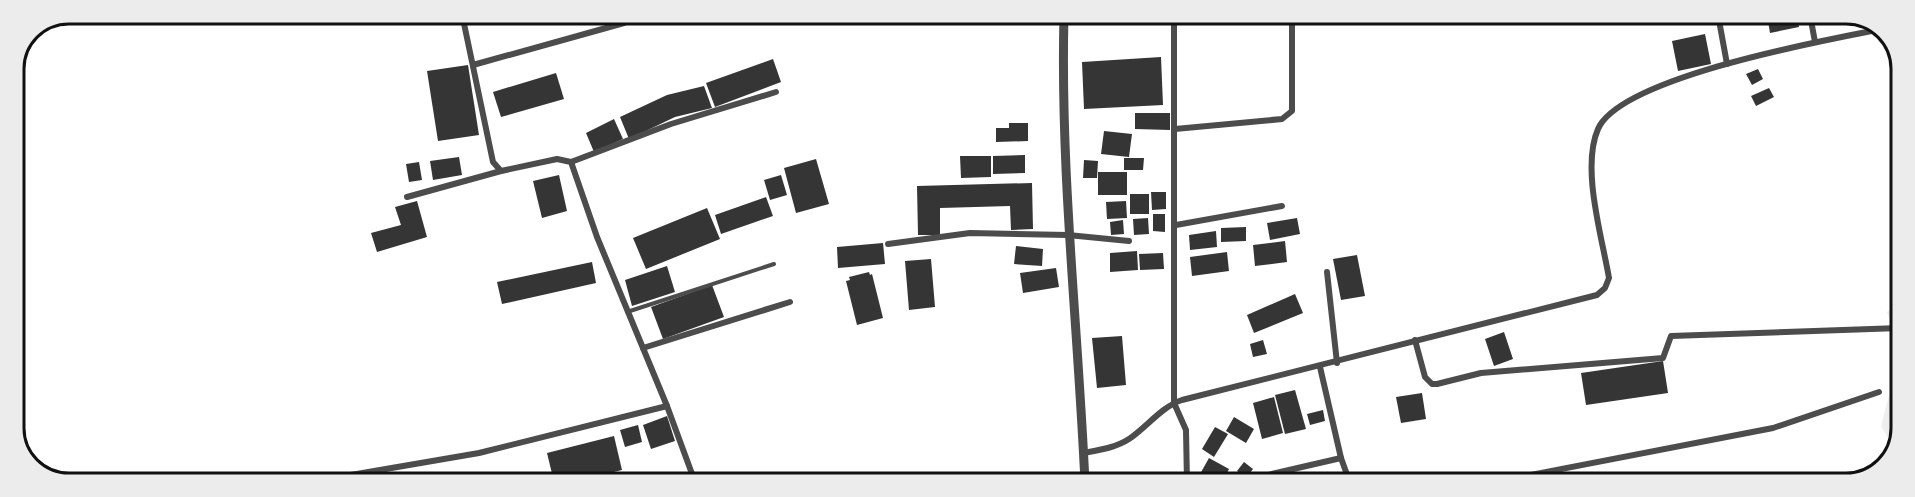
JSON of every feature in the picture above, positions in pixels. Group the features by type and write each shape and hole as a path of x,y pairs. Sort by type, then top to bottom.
{"street":[{"path":"464,24 493,162 501,171"},
{"path":"473,65 620,24"},
{"path":"1064,24 1062,71 1068,236 1084,473"},
{"path":"1174,24 1176,225 1174,403 1186,430 1186,473"},
{"path":"1175,129 1282,119 1292,111 1292,24"},
{"path":"1720,24 1727,64"},
{"path":"1812,24 1815,42"},
{"path":"1083,453 1111,448 1126,441 1174,403 1182,400 1586,299 1605,288 1609,278 1592,176 1592,149 1598,128 1609,113 1647,91 1727,64 1871,31"},
{"path":"407,196 557,159 571,162 671,124 776,92"},
{"path":"571,162 626,312 644,348 692,473"},
{"path":"1176,225 1281,206"},
{"path":"888,244 970,233 1068,236 1129,241"},
{"path":"1328,272 1337,363"},
{"path":"644,348 790,302"},
{"path":"1415,340 1425,377 1432,384 1437,384 1481,373 1663,358 1671,336 1891,328"},
{"path":"1320,367 1346,473"},
{"path":"1541,473 1773,428 1879,392"},
{"path":"362,473 479,453 667,406"},
{"path":"1276,473 1341,458"}],"lane":[{"path":"626,312 774,264"}],"shaded area":[{"path":"1891,308 1891,323 1887,312"},
{"path":"1890,392 1891,428 1890,440 1881,426"}],"building":[{"path":"1768,24 1798,24 1799,27 1770,33"},
{"path":"1705,34 1711,64 1678,71 1672,41"},
{"path":"1161,57 1163,105 1084,109 1082,62"},
{"path":"773,59 781,82 715,107 706,83"},
{"path":"468,65 479,135 438,141 427,71"},
{"path":"1758,69 1763,79 1752,85 1746,74"},
{"path":"556,73 564,99 501,117 493,92"},
{"path":"704,86 712,108 675,117 629,139 620,117 667,95"},
{"path":"1769,88 1774,97 1756,106 1751,96"},
{"path":"1135,113 1170,113 1170,130 1135,129"},
{"path":"614,119 623,139 594,152 586,133"},
{"path":"1009,123 1028,123 1028,141 996,142 996,128 1009,128"},
{"path":"1104,131 1132,134 1129,157 1101,154"},
{"path":"1025,155 1025,173 993,174 993,156"},
{"path":"960,156 991,156 991,177 961,178"},
{"path":"459,157 462,175 433,180 430,161"},
{"path":"1124,158 1144,158 1143,170 1124,170"},
{"path":"816,159 829,204 796,213 784,168"},
{"path":"1084,160 1098,161 1097,178 1083,178"},
{"path":"419,162 422,180 409,182 406,164"},
{"path":"1098,172 1127,172 1127,195 1098,195"},
{"path":"559,175 567,211 542,218 533,181"},
{"path":"781,175 787,195 770,200 764,180"},
{"path":"1032,183 1033,229 1011,230 1010,206 940,208 940,235 918,235 917,186"},
{"path":"1151,192 1166,192 1166,209 1152,210"},
{"path":"1130,194 1149,194 1149,214 1130,214"},
{"path":"766,197 773,216 721,234 715,215"},
{"path":"417,201 427,237 377,252 371,233 401,225 395,207"},
{"path":"1126,201 1127,218 1107,219 1106,202"},
{"path":"707,208 720,239 646,269 633,238"},
{"path":"1153,214 1165,214 1165,232 1153,231"},
{"path":"1148,218 1149,234 1134,235 1133,219"},
{"path":"1297,218 1300,234 1270,240 1267,223"},
{"path":"1123,220 1124,234 1111,235 1110,222"},
{"path":"1246,227 1246,241 1221,242 1221,228"},
{"path":"1216,231 1217,247 1190,250 1189,235"},
{"path":"1285,241 1287,262 1255,266 1253,245"},
{"path":"883,243 885,264 838,268 837,247"},
{"path":"1016,246 1043,249 1042,266 1014,264"},
{"path":"1137,251 1138,270 1110,272 1110,253"},
{"path":"1227,252 1229,271 1192,276 1190,257"},
{"path":"1163,253 1164,269 1140,270 1139,254"},
{"path":"1357,255 1365,296 1341,300 1333,259"},
{"path":"931,259 935,307 909,310 905,261"},
{"path":"592,262 596,283 502,304 497,282"},
{"path":"667,266 675,292 632,306 625,280"},
{"path":"1056,268 1059,287 1023,293 1020,273"},
{"path":"869,272 870,275 872,274 883,318 857,325 846,281 850,280 849,277"},
{"path":"712,285 724,317 663,339 651,307"},
{"path":"1295,294 1303,313 1254,333 1247,315"},
{"path":"1504,332 1513,359 1494,366 1485,339"},
{"path":"1122,336 1126,385 1097,388 1092,338"},
{"path":"1263,340 1267,354 1253,357 1250,344"},
{"path":"1663,361 1668,393 1586,405 1581,373"},
{"path":"1295,390 1306,429 1285,434 1275,395"},
{"path":"1422,393 1426,419 1401,423 1396,397"},
{"path":"1274,397 1283,433 1262,439 1253,403"},
{"path":"1323,410 1325,421 1310,425 1307,414"},
{"path":"667,416 675,441 651,449 643,425"},
{"path":"1234,417 1254,429 1246,443 1226,431"},
{"path":"638,425 642,442 625,447 620,430"},
{"path":"1215,427 1228,434 1214,457 1202,449"},
{"path":"614,436 622,470 610,473 552,473 547,453"},
{"path":"1209,458 1229,469 1227,473 1201,473"},
{"path":"1244,462 1253,469 1250,473 1237,471"}]}
